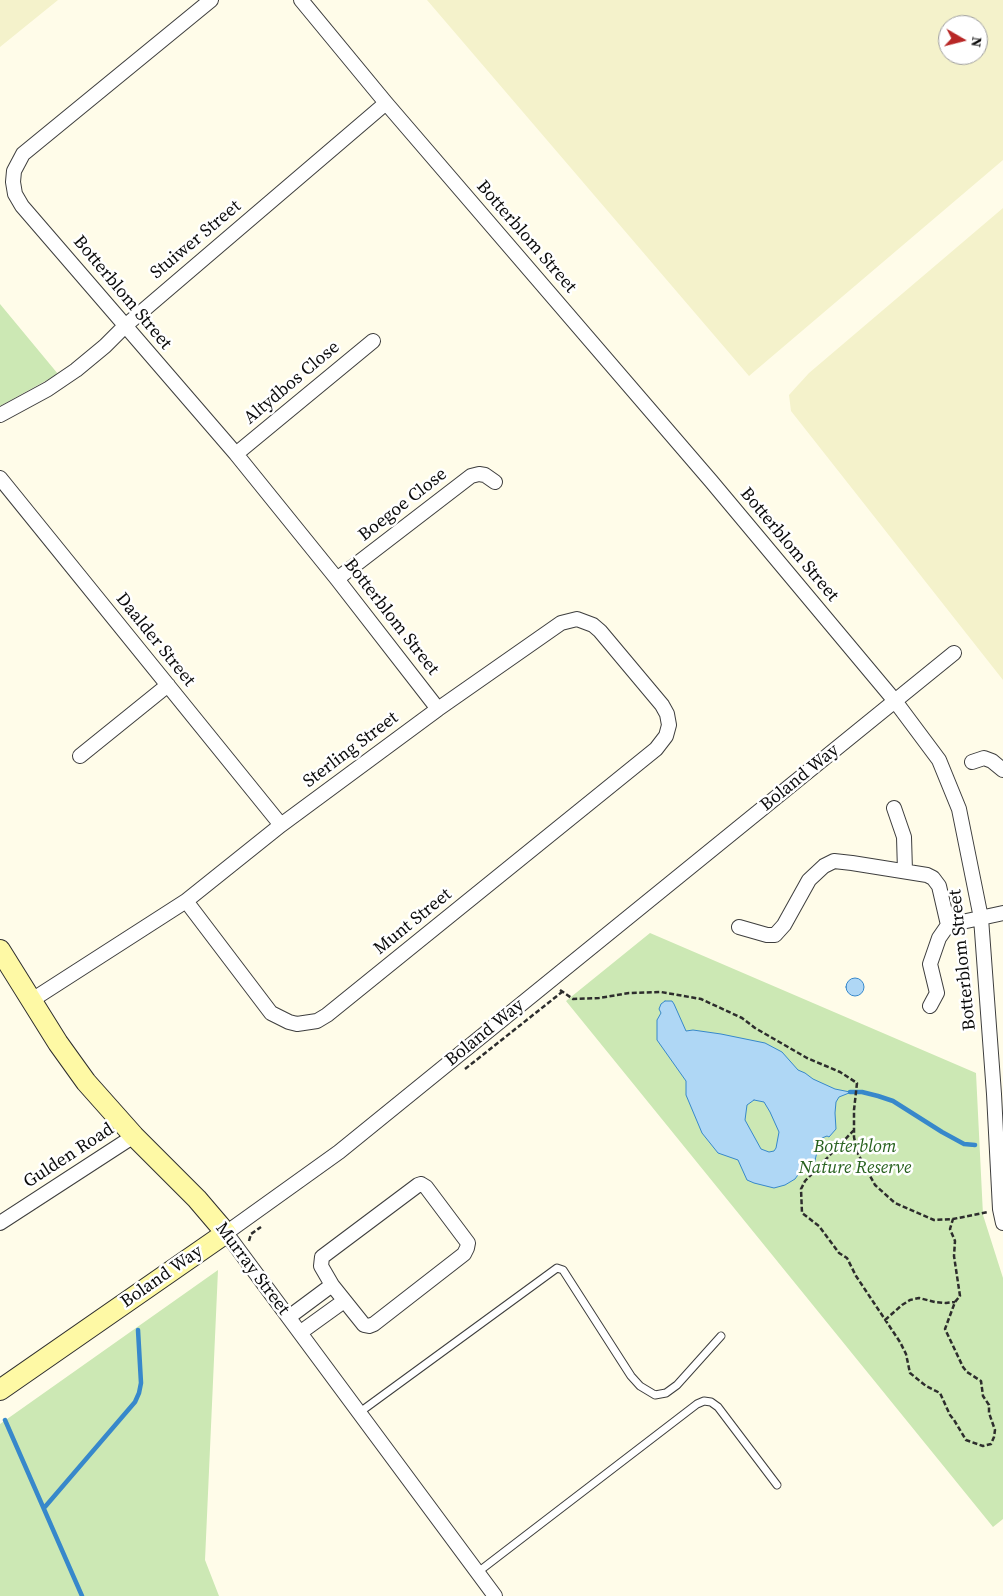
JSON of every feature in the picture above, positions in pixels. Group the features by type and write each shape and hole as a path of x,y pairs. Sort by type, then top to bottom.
{"street":[{"name":"Botterblom Street","path":"212,0 23,154 14,171 13,188 18,201 236,454 337,579 438,709"},
{"name":"Botterblom Street","path":"301,0 386,103 704,474 895,701 939,760 959,809 981,918 1001,1216"},
{"name":"Stuiwer Street","path":"0,415 48,389 76,370 386,103"},
{"name":"Altydbos Close","path":"236,454 373,341"},
{"name":"Boegoe Close","path":"337,579 471,476 485,475 495,482"},
{"name":"Daalder Street","path":"0,478 281,825"},
{"name":"Sterling Street","path":"32,1000 186,901 281,825 438,709 561,623 577,619 593,625 600,631 662,705 667,714 669,725"},
{"name":"Boland Way","path":"0,1390 339,1152 954,653"},
{"path":"80,756 168,685"},
{"name":"Munt Street","path":"186,901 270,1013 297,1024 316,1021 327,1015 656,749 666,736 669,725"},
{"path":"972,762 984,758 992,761 1003,770"},
{"path":"894,808 904,837 905,871"},
{"path":"739,927 767,935 774,935 780,931 809,880 824,866 834,861 905,871 933,878 939,886 948,925"},
{"path":"930,1006 937,993 930,964 939,938 948,925 1003,914"},
{"name":"Murray Street","path":"0,950 58,1043 86,1082 134,1136 197,1198 226,1233 495,1596"},
{"name":"Gulden Road","path":"0,1223 134,1136"},
{"path":"418,1185 426,1186 468,1243 464,1254 369,1326 364,1324 332,1285 321,1266 322,1257 418,1185"},
{"path":"289,1317 332,1285"},
{"path":"301,1332 344,1301"}],"lane":[{"path":"360,1412 557,1268 563,1270 631,1376 648,1392 655,1395 666,1393 677,1385 722,1336"},
{"path":"478,1572 697,1404 704,1401 712,1402 718,1407 777,1485"}],"path":[{"path":"550,981 573,999 599,998 629,993 661,992 701,999 729,1012 807,1058 840,1072 857,1083 854,1130 857,1152 874,1184 895,1204 934,1220 1001,1216"},
{"path":"464,1070 562,992"},
{"path":"854,1130 805,1181 801,1189 802,1213 819,1226 839,1253 847,1258 854,1272 900,1342 906,1354 910,1372 926,1386 940,1393 950,1415 966,1440 978,1445 991,1444 995,1430 988,1405 983,1396 981,1381 966,1372 945,1330 955,1302 960,1296 954,1256 955,1240 950,1229 952,1219"},
{"path":"251,1246 249,1240 251,1234 267,1222"},
{"path":"885,1320 910,1300 919,1298 934,1302 955,1302"}],"shaded area":[{"path":"0,0 58,0 0,47"},
{"path":"427,0 1003,0 1003,160 749,376"},
{"path":"1003,208 1003,680 791,411 789,395 809,373"}],"green space":[{"path":"0,304 58,374 0,406"},
{"name":"Botterblom Nature Reserve","path":"650,933 976,1073 983,1215 1003,1278 1003,1519 993,1527 566,1001"},
{"path":"218,1270 205,1560 219,1596 0,1596 0,1424"}],"water":[{"path":"851,978 859,978 864,983 862,994 851,996 846,991 846,983"},
{"path":"665,1001 672,1001 686,1031 693,1030 721,1034 765,1043 782,1052 798,1070 813,1079 835,1089 850,1092 839,1097 836,1102 836,1129 829,1137 822,1138 814,1165 809,1165 795,1179 785,1185 774,1188 747,1180 738,1160 718,1153 702,1133 686,1095 686,1081 657,1040 657,1020 661,1013 659,1009","holes":["754,1100 764,1102 779,1132 776,1148 774,1151 769,1152 761,1149 745,1120 747,1105"]}],"waterway":[{"path":"850,1092 862,1092 893,1101 964,1144 975,1145"},
{"path":"44,1508 135,1402 141,1383 138,1330"},
{"path":"5,1420 82,1596"}]}
